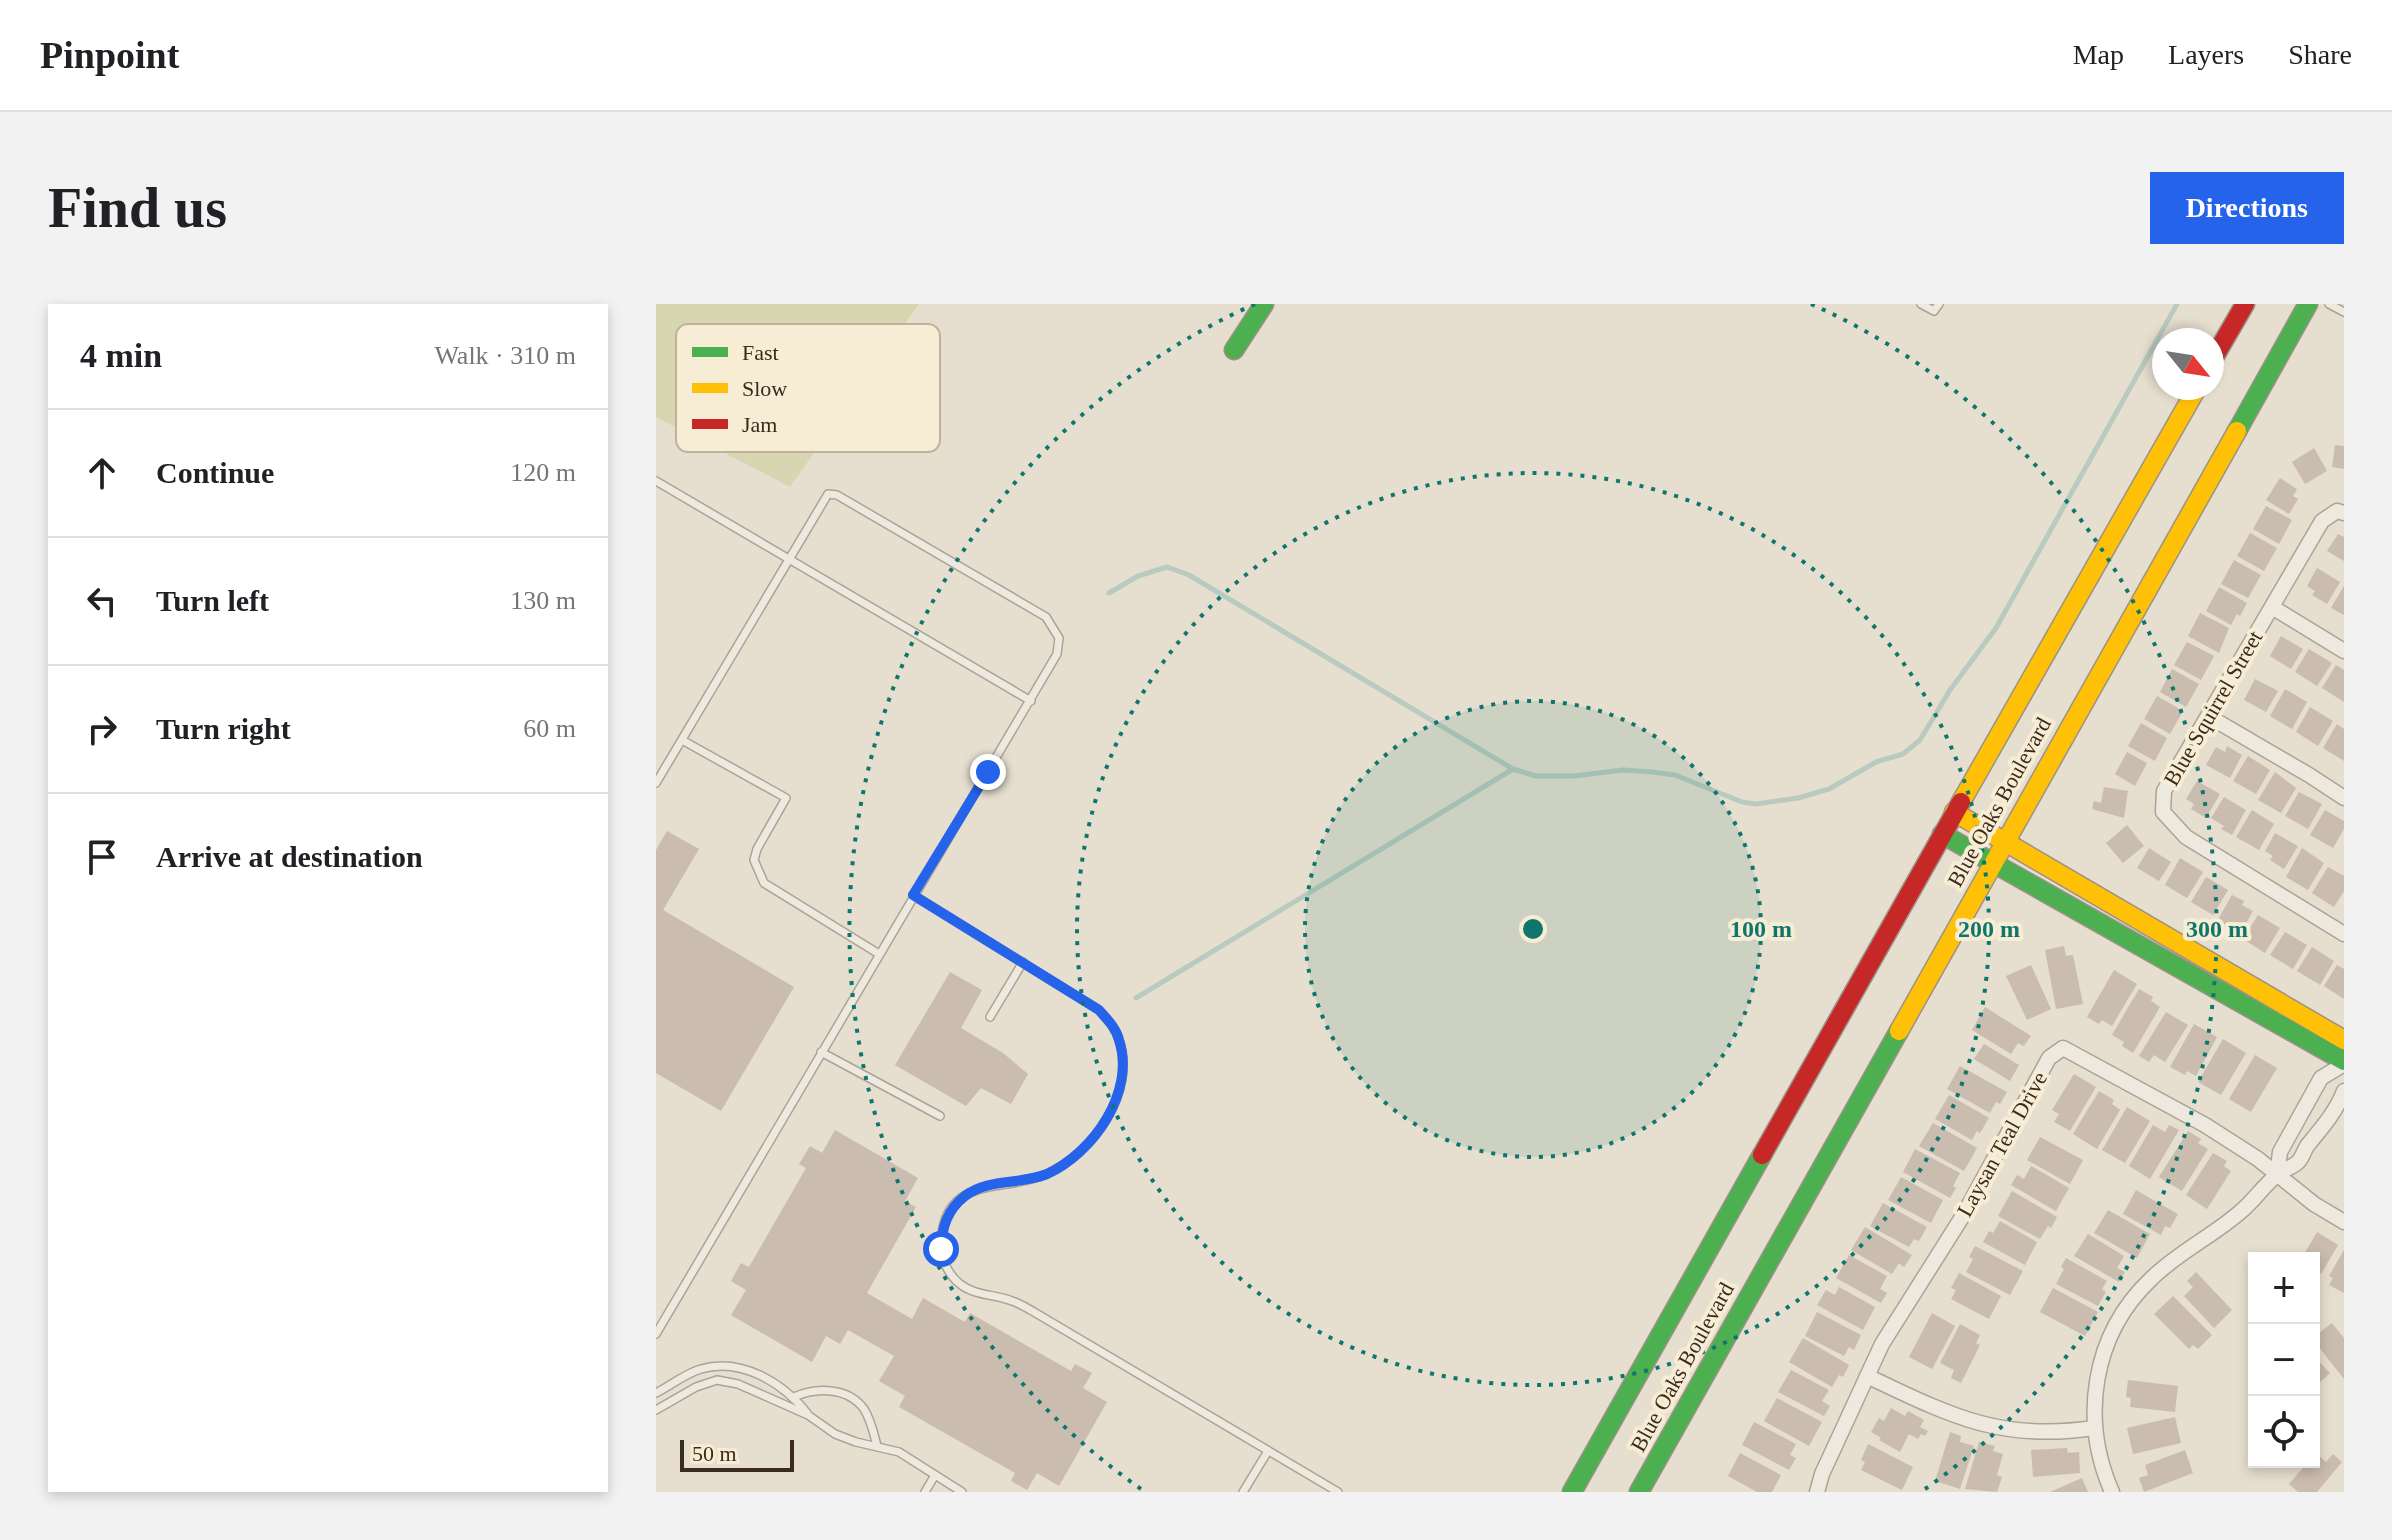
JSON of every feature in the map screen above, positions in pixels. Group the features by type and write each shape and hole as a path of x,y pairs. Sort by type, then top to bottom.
{"main road":[{"path":"1234,350 1264,304"},
{"path":"2224,340 2245,304"},
{"name":"Blue Oaks Boulevard","path":"1645,1490 2004,841 2308,304"},
{"name":"Blue Oaks Boulevard","path":"1573,1491 1954,812 2190,400"},
{"path":"1954,812 2344,1040"},
{"path":"1942,834 2344,1062"}],"street":[{"name":"Blue Squirrel Street","path":"2344,513 2337,511 2322,521 2164,791 2163,812 2186,837 2344,934"},
{"path":"2272,607 2344,651"},
{"path":"2208,716 2344,798"},
{"name":"Laysan Teal Drive","path":"1867,1376 1882,1344 1987,1174 2049,1058 2063,1048 2205,1125 2277,1175"},
{"path":"2277,1175 2280,1152 2321,1078 2344,1062"},
{"path":"2112,1492 2098,1453 2094,1399 2099,1369 2112,1334 2131,1301 2170,1262 2239,1213 2277,1175 2298,1162 2336,1108 2344,1091"},
{"path":"2298,1119 2319,1133"},
{"path":"2277,1175 2314,1204 2344,1222"},
{"path":"1817,1492 1822,1474 1867,1376 1946,1414 1990,1427 2027,1433 2094,1428"}],"lane":[{"path":"1921,304 1934,311 1939,304"},
{"path":"2329,304 2344,312"},
{"path":"656,481 1031,701"},
{"path":"656,783 824,498 832,493 1046,617 1059,638 1057,654 1031,701 913,895 656,1334"},
{"path":"682,740 786,798 754,860 764,883 879,954"},
{"path":"913,895 1099,1010 1119,1039 1123,1058 1121,1083 1114,1105 1086,1146 1046,1174 984,1185 953,1206 942,1227 941,1249 946,1268 959,1284 974,1292 1012,1301 1034,1312 1338,1492"},
{"path":"990,1017 1023,962"},
{"path":"821,1052 940,1116"},
{"path":"656,1393 699,1369 719,1366 742,1369 777,1383 794,1397 808,1415"},
{"path":"656,1410 696,1387 717,1380 738,1384 808,1415 835,1434 899,1452 962,1492"},
{"path":"794,1397 821,1388 854,1399 864,1409 877,1446"},
{"path":"1243,1492 1268,1451"},
{"path":"925,1492 935,1475"}],"green space":[{"path":"656,304 919,304 905,324 676,324 676,427 656,417"},
{"path":"723,452 815,452 790,487"}],"building":[{"path":"2335,445 2344,446 2344,469 2332,467"},
{"path":"2314,448 2327,471 2305,484 2292,462"},
{"path":"2280,478 2297,489 2293,496 2298,499 2289,514 2266,500"},
{"path":"2266,506 2292,520 2279,544 2253,529"},
{"path":"2250,533 2277,548 2264,571 2237,556"},
{"path":"2338,534 2344,537 2344,561 2327,551"},
{"path":"2234,560 2261,575 2248,598 2221,584"},
{"path":"2317,568 2340,582 2327,604 2312,595 2315,591 2307,586"},
{"path":"2344,586 2344,615 2331,608"},
{"path":"2219,587 2247,603 2231,625 2206,611"},
{"path":"2200,613 2229,628 2219,653 2188,636"},
{"path":"2281,636 2303,649 2291,669 2270,656"},
{"path":"2187,642 2214,656 2201,680 2174,665"},
{"path":"2309,649 2332,663 2317,686 2295,672"},
{"path":"2336,665 2344,670 2344,702 2322,688"},
{"path":"2172,669 2199,684 2186,707 2160,692"},
{"path":"2255,679 2278,691 2266,712 2244,700"},
{"path":"2285,689 2307,702 2292,729 2270,716"},
{"path":"2157,696 2183,711 2170,734 2144,719"},
{"path":"2310,707 2333,721 2318,746 2296,732"},
{"path":"2141,723 2167,738 2155,761 2128,746"},
{"path":"2337,724 2344,729 2344,761 2323,748"},
{"path":"2227,746 2242,755 2230,778 2206,765 2216,747 2225,752"},
{"path":"2127,752 2147,763 2135,786 2115,774"},
{"path":"2248,756 2270,770 2256,794 2233,781"},
{"path":"2275,772 2296,788 2281,813 2258,800"},
{"path":"2197,781 2220,794 2206,818 2191,809 2194,804 2186,799"},
{"path":"2104,787 2128,791 2124,818 2092,809 2094,801 2101,803"},
{"path":"2299,792 2322,804 2308,829 2285,816"},
{"path":"2224,797 2246,810 2232,835 2211,818"},
{"path":"2252,810 2274,824 2259,850 2236,837"},
{"path":"2325,810 2344,821 2344,829 2333,848 2310,835"},
{"path":"2127,825 2144,846 2123,863 2106,843"},
{"path":"667,831 699,849 663,910 794,987 721,1111 656,1073 656,850"},
{"path":"2275,833 2298,846 2284,869 2270,860 2273,856 2265,851"},
{"path":"2149,848 2171,862 2159,881 2137,868"},
{"path":"2302,848 2324,863 2308,890 2286,877"},
{"path":"2180,858 2203,872 2187,898 2165,885"},
{"path":"2328,867 2344,876 2344,891 2334,907 2312,893"},
{"path":"2206,877 2228,890 2213,915 2191,902"},
{"path":"2232,895 2244,901 2242,905 2253,911 2239,936 2216,923"},
{"path":"2258,915 2280,928 2265,953 2243,939"},
{"path":"2285,932 2307,945 2293,969 2270,955"},
{"path":"2064,946 2066,956 2073,955 2083,1004 2056,1009 2045,950"},
{"path":"2312,947 2334,961 2320,985 2297,971"},
{"path":"2031,965 2051,1009 2027,1020 2006,976"},
{"path":"2337,965 2344,969 2344,999 2324,986"},
{"path":"2114,970 2137,984 2112,1026 2102,1020 2099,1024 2087,1017"},
{"path":"950,972 982,990 961,1028 1003,1053 1028,1074 1011,1104 981,1088 966,1106 895,1065"},
{"path":"2139,989 2153,997 2151,1001 2160,1007 2133,1053 2122,1046 2124,1042 2112,1035"},
{"path":"1985,1007 2031,1036 2024,1046 2018,1043 2011,1054 1972,1030"},
{"path":"2166,1012 2188,1025 2165,1062 2154,1055 2149,1062 2139,1056"},
{"path":"2194,1024 2217,1037 2196,1076 2187,1071 2185,1075 2170,1067"},
{"path":"2223,1039 2246,1053 2221,1095 2198,1082"},
{"path":"1984,1044 2019,1065 2010,1081 1974,1059"},
{"path":"2255,1055 2277,1068 2251,1112 2229,1099"},
{"path":"1960,1066 2007,1092 1990,1113 1947,1089"},
{"path":"2074,1074 2096,1087 2070,1131 2054,1122 2059,1114 2052,1110"},
{"path":"2099,1091 2114,1100 2112,1104 2120,1110 2097,1149 2073,1134"},
{"path":"1949,1095 1989,1118 1972,1140 1935,1119"},
{"path":"2127,1107 2150,1121 2125,1163 2102,1150"},
{"path":"1933,1123 1977,1148 1964,1171 1919,1146"},
{"path":"2153,1125 2165,1132 2169,1125 2179,1130 2150,1179 2129,1166"},
{"path":"835,1130 918,1178 905,1201 916,1207 867,1293 912,1319 923,1298 965,1322 970,1313 1071,1371 1075,1364 1092,1373 1083,1388 1107,1402 1059,1486 1037,1473 1027,1490 1011,1481 1015,1473 899,1407 905,1396 879,1381 894,1356 848,1330 840,1344 826,1336 812,1362 731,1315 746,1290 731,1281 741,1263 749,1267 806,1168 799,1164 810,1146 822,1153"},
{"path":"2188,1131 2201,1139 2198,1143 2208,1149 2182,1191 2159,1177"},
{"path":"2040,1137 2083,1160 2070,1184 2027,1160"},
{"path":"1915,1149 1960,1173 1950,1198 1903,1172"},
{"path":"2213,1153 2227,1161 2224,1166 2231,1171 2207,1209 2186,1195"},
{"path":"2031,1166 2069,1188 2056,1211 2011,1185 2017,1175 2024,1179"},
{"path":"1901,1177 1943,1200 1931,1223 1888,1200"},
{"path":"2136,1190 2178,1214 2170,1228 2165,1226 2161,1235 2123,1214"},
{"path":"2012,1191 2057,1217 2040,1239 1998,1216"},
{"path":"1883,1203 1927,1227 1919,1241 1914,1239 1909,1247 1870,1226"},
{"path":"2108,1210 2150,1234 2137,1258 2094,1233"},
{"path":"2000,1221 2037,1242 2025,1265 1983,1242"},
{"path":"1865,1227 1912,1255 1904,1267 1899,1263 1892,1274 1851,1250"},
{"path":"2317,1232 2338,1245 2321,1274 2320,1252 2305,1252"},
{"path":"2088,1234 2124,1256 2117,1268 2125,1272 2119,1282 2074,1256"},
{"path":"1975,1246 2023,1271 2010,1295 1966,1272"},
{"path":"2344,1250 2344,1293 2329,1285 2333,1278 2329,1276"},
{"path":"1849,1255 1887,1276 1880,1289 1887,1293 1881,1303 1836,1278"},
{"path":"2066,1258 2107,1281 2102,1289 2106,1292 2098,1306 2056,1284"},
{"path":"2196,1272 2232,1310 2214,1328 2184,1296 2193,1287 2187,1281"},
{"path":"1959,1273 2001,1296 1989,1319 1951,1299 1956,1290 1951,1288"},
{"path":"1839,1287 1875,1307 1863,1330 1817,1305 1826,1290 1835,1295"},
{"path":"2053,1288 2098,1312 2085,1336 2040,1312"},
{"path":"2173,1296 2212,1335 2198,1349 2193,1345 2189,1349 2154,1314"},
{"path":"1817,1312 1861,1335 1854,1350 1849,1347 1844,1356 1805,1336"},
{"path":"1932,1313 1955,1326 1932,1369 1909,1357"},
{"path":"2332,1323 2344,1338 2344,1379 2320,1349 2320,1332"},
{"path":"1960,1324 1980,1335 1976,1343 1980,1345 1961,1383 1951,1378 1954,1370 1940,1363"},
{"path":"1803,1338 1849,1365 1843,1377 1839,1375 1832,1387 1789,1362"},
{"path":"2320,1362 2330,1373 2320,1382"},
{"path":"1791,1370 1829,1390 1822,1401 1830,1406 1824,1416 1778,1392"},
{"path":"2128,1380 2178,1386 2175,1412 2130,1407 2131,1398 2126,1397"},
{"path":"1777,1398 1822,1422 1809,1446 1764,1421"},
{"path":"1891,1408 1905,1416 1908,1411 1924,1420 1920,1427 1928,1431 1918,1439 1909,1434 1900,1452 1871,1432 1879,1418 1884,1421"},
{"path":"2175,1417 2181,1443 2133,1454 2127,1428"},
{"path":"1754,1422 1796,1444 1790,1455 1796,1458 1789,1470 1742,1445"},
{"path":"1950,1432 1961,1436 1960,1442 1974,1446 1960,1489 1935,1481"},
{"path":"1979,1442 1995,1446 1993,1451 2003,1454 1997,1475 2002,1477 1997,1492 1965,1489"},
{"path":"1868,1444 1913,1467 1902,1490 1861,1470 1865,1462 1861,1460"},
{"path":"2067,1448 2068,1453 2079,1452 2080,1473 2033,1477 2031,1450"},
{"path":"2185,1450 2193,1473 2144,1492 2139,1478 2148,1475 2145,1465"},
{"path":"1740,1453 1781,1475 1772,1492 1757,1492 1728,1476"},
{"path":"2333,1454 2342,1462 2317,1492 2298,1492 2289,1484 2303,1468 2320,1468 2320,1457 2326,1462"},
{"path":"2082,1478 2088,1492 2050,1492"}],"waterway":[{"path":"1109,593 1138,576 1167,567 1189,575 1513,769 1536,776 1574,776 1623,770 1652,772 1675,775 1742,802 1756,804 1798,798 1829,789 1876,762 1903,754 1920,740 1950,690 1996,628 2177,304"},
{"path":"1136,998 1513,769"}],"traffic: fast":[{"path":"1234,350 1264,304"},
{"path":"2237,431 2308,304"},
{"path":"1942,834 2344,1061"},
{"path":"1639,1492 1899,1031"},
{"path":"1572,1492 1762,1155"}],"traffic: slow":[{"path":"1961,802 2190,400"},
{"path":"1899,1031 2237,431"},
{"path":"1954,812 2344,1040"}],"traffic: jam":[{"path":"2224,340 2245,304"},
{"path":"1762,1155 1961,802"}],"route":[{"path":"941,1249 942,1227 953,1206 984,1185 1046,1174 1068,1161 1086,1146 1101,1127 1114,1105 1121,1083 1123,1058 1119,1039 1099,1010 913,895 988,772"}]}
